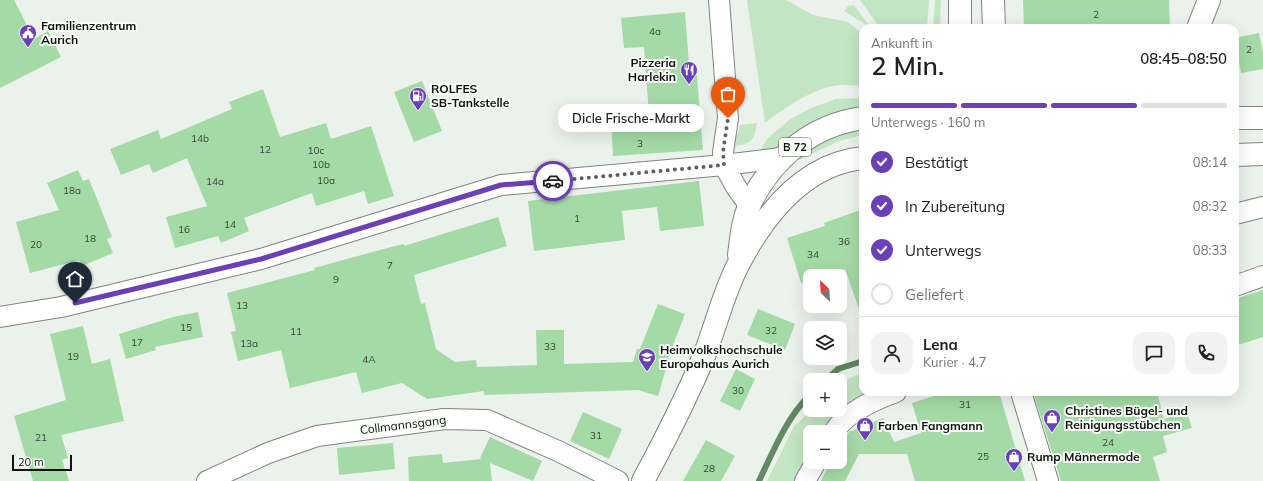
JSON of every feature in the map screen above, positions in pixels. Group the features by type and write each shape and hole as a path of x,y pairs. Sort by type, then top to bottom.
{"main road":[{"path":"960,0 960,24"},
{"path":"993,0 994,24"},
{"path":"1200,24 1208,3"},
{"path":"1208,3 1211,24"},
{"path":"1239,118 1263,118"},
{"name":"B 72","path":"738,266 742,232 749,205 780,158 806,139 820,131 859,119"},
{"path":"1239,155 1263,154"},
{"name":"B 72","path":"643,481 676,418 704,354 738,266 760,228 778,204 796,186 833,164 859,159"}],"street":[{"path":"719,0 728,118 723,152 724,165 736,187 749,205"},
{"path":"0,317 61,307 261,259 501,185 724,165 780,158"},
{"path":"1239,213 1263,207"},
{"path":"1239,285 1263,276"},
{"path":"838,425 873,401 886,396"},
{"path":"1022,396 1048,481"},
{"name":"Collmannsgang","path":"207,481 268,453 316,436 444,419 487,420 558,451 618,481"},
{"path":"806,481 812,469"}],"green space":[{"path":"747,0 786,0 813,15 848,22 859,31 859,86 841,85 821,89 781,111 765,123"},
{"path":"860,0 929,0 927,24 877,24"},
{"path":"935,0 941,0 940,24 933,24"},
{"path":"854,5 868,24 865,24 844,11 848,6"},
{"path":"859,98 859,109 807,127 774,150 759,153 767,139 789,120 811,108 836,99"},
{"path":"757,123 754,136 749,142 728,147 728,140 738,134 740,125"},
{"path":"859,128 859,136 839,141 799,160 798,156 829,139"},
{"path":"859,374 859,396 872,396 847,416 847,380"},
{"path":"804,417 845,417 835,425 803,425 803,469 806,469 799,481 767,481 794,426"}],"building":[{"name":"Familienzentrum Aurich","path":"0,0 14,0 34,39 48,31 61,57 0,88"},
{"path":"1023,0 1169,0 1170,24 1024,24"},
{"path":"685,12 689,65 696,64 703,150 613,156 611,117 649,114 644,47 624,48 621,18"},
{"path":"1259,33 1263,53 1263,69 1241,73 1239,61 1239,37"},
{"name":"ROLFES SB-Tankstelle","path":"422,81 442,131 414,142 394,92"},
{"path":"263,89 280,137 326,123 331,139 371,126 394,196 368,204 364,191 316,206 312,193 244,218 249,231 221,243 218,236 175,248 166,217 207,206 187,158 153,173 149,164 121,175 110,149 158,130 161,139 232,109 229,102"},
{"path":"78,170 83,181 89,179 112,237 107,239 113,253 82,266 79,260 30,273 16,222 59,210 47,183"},
{"path":"699,181 704,226 660,231 657,207 622,211 625,240 534,251 528,201"},
{"path":"859,210 859,309 847,275 847,269 803,269 803,282 801,283 787,238 825,226 824,223"},
{"path":"498,217 507,246 414,275 421,304 425,303 436,349 455,362 476,360 477,367 537,365 536,330 564,330 564,364 633,362 637,349 640,349 658,304 685,314 668,358 658,396 638,390 484,395 484,391 427,399 402,383 362,393 356,372 290,388 281,350 238,361 231,332 236,331 227,293 315,270 314,268 391,247 404,244 404,246"},
{"path":"1263,290 1263,337 1239,345 1239,298"},
{"path":"758,309 795,324 785,350 747,335"},
{"path":"198,312 203,337 155,347 156,350 126,359 119,334 173,317"},
{"path":"83,326 92,364 110,359 124,421 61,435 68,458 62,460 69,481 33,481 14,416 66,400 50,334"},
{"path":"736,369 755,379 740,411 720,401"},
{"path":"934,396 1000,396 1025,481 915,481 907,454 859,454 845,481 821,481 827,469 847,469 847,435 849,432 883,418 894,442 921,433 912,403"},
{"path":"1034,396 1158,396 1164,419 1187,412 1192,428 1163,436 1167,452 1153,457 1160,481 1061,481"},
{"path":"583,412 622,429 609,459 570,441"},
{"path":"490,437 542,461 533,481 490,463 492,481 409,481 408,457 442,454 443,463 482,459 480,458"},
{"path":"706,440 735,456 721,481 683,481"},
{"path":"393,443 395,469 339,475 337,448"}],"waterway":[{"path":"834,373 838,369 859,362"},
{"path":"759,481 787,425 803,402"}],"way so far":[{"path":"553,181 724,165 723,152 728,118"}],"place":[{"name":"Familienzentrum Aurich","path":"28,48"},
{"name":"Pizzeria Harlekin","path":"689,85"},
{"name":"ROLFES SB-Tankstelle","path":"418,111"},
{"name":"Dicle Frische-Markt","path":"728,118"},
{"name":"Heimvolkshochschule Europahaus Aurich","path":"647,372"},
{"name":"Christines Bügel- und Reinigungsstübchen","path":"1052,433"},
{"name":"Farben Fangmann","path":"865,441"},
{"name":"Rump Männermode","path":"1014,472"}],"route":[{"path":"75,303 261,259 501,185 553,181"}]}
